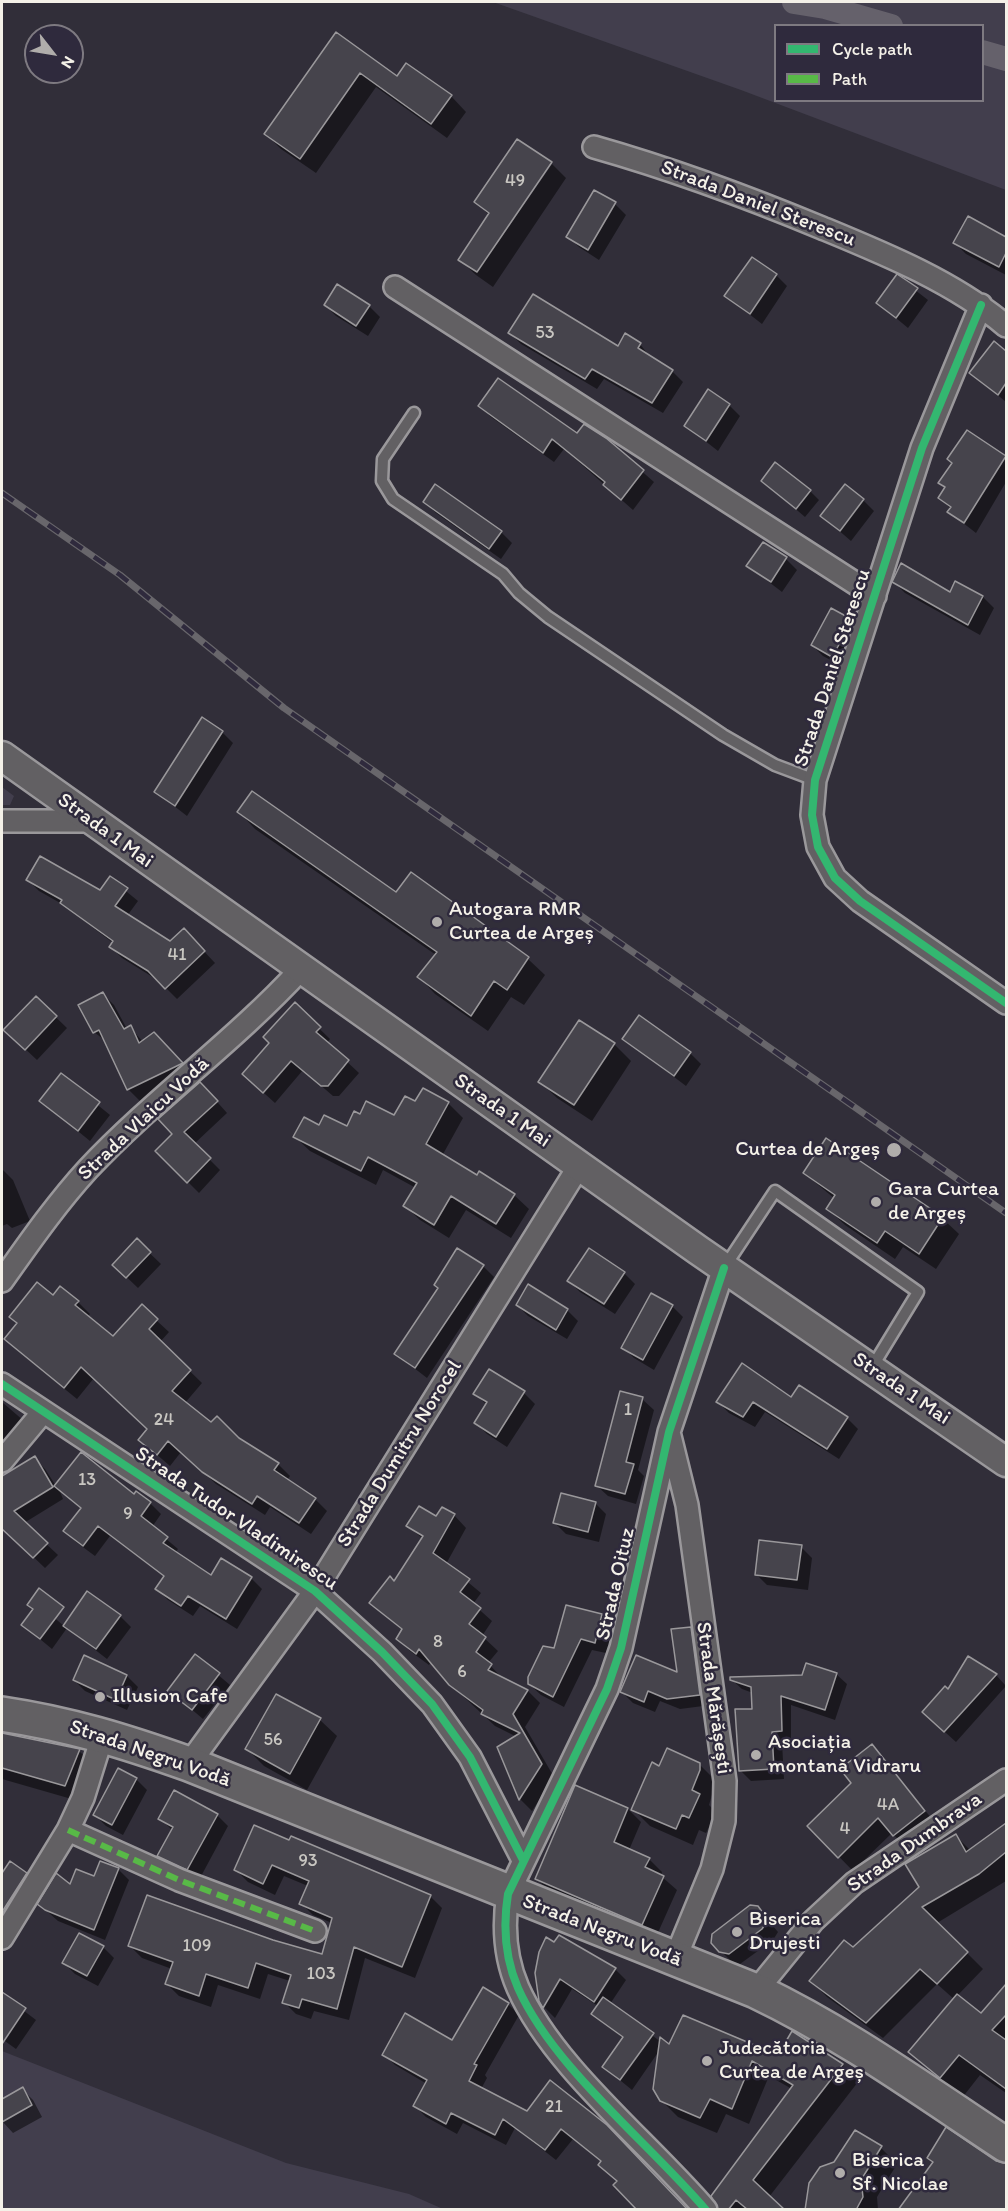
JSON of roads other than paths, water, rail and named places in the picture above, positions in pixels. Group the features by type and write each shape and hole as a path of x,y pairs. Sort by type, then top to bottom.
{"main road":[{"name":"Strada 1 Mai","path":"2,756 724,1268 1006,1462"},
{"name":"Strada Negru Vodă","path":"2,1714 60,1723 103,1734 189,1764 508,1894 756,1991 804,2014 866,2050 1006,2145"}],"street":[{"name":"Strada Daniel Sterescu","path":"594,147 716,184 875,250 981,305 1006,326"},
{"name":"Strada Daniel Sterescu","path":"395,287 875,596"},
{"name":"Strada Daniel Sterescu","path":"981,305 922,448 815,780 812,815 818,847 835,878 860,901 1006,1003"},
{"path":"2,821 91,821"},
{"name":"Strada Vlaicu Vodă","path":"2,1281 60,1200 88,1169 264,1009 301,969"},
{"name":"Strada Dumitru Norocel","path":"189,1764 315,1591 579,1166"},
{"name":"Strada Oituz","path":"706,2210 559,2052 534,2020 517,1986 503,1923 508,1894 607,1689 621,1648 669,1432 724,1268"},
{"name":"Strada Tudor Vladimirescu","path":"2,1384 315,1591 382,1652 432,1704 470,1757 524,1860"},
{"path":"2,1461 43,1412"},
{"name":"Strada Mărășești","path":"669,1432 687,1505 724,1781 724,1821 712,1869 675,1959"},
{"path":"651,1508 687,1505"},
{"path":"2,1938 68,1830 82,1798 103,1734"},
{"name":"Strada Dumbrava","path":"756,1991 813,1921 854,1883 1006,1780"},
{"path":"68,1830 179,1880 315,1931"}],"lane":[{"path":"414,413 383,459 382,481 393,499 503,574 519,593 548,617 713,728 775,765 815,780"},
{"path":"724,1268 775,1191 918,1292 871,1369"}],"waterway":[{"path":"794,2 825,7 884,24"},
{"path":"984,53 1006,59"}],"railway":[{"path":"2,493 120,575 284,708 1006,1213"}],"place":[{"name":"Autogara RMR Curtea de Argeș","path":"437,922"},
{"name":"Curtea de Argeș","path":"894,1150"},
{"name":"Gara Curtea de Argeș","path":"876,1202"},
{"name":"Illusion Cafe","path":"100,1697"},
{"name":"Asociația montană Vidraru","path":"756,1755"},
{"name":"Biserica Drujesti","path":"737,1932"},
{"name":"Judecătoria Curtea de Argeș","path":"707,2061"},
{"name":"Biserica Sf. Nicolae","path":"840,2173"}]}
